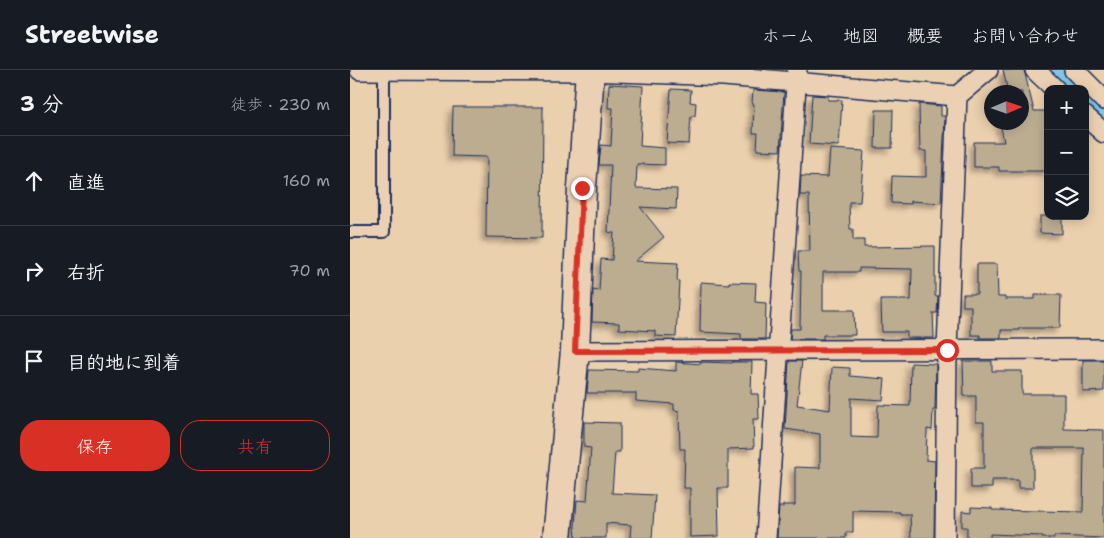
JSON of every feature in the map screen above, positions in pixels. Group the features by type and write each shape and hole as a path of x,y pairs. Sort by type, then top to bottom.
{"street":[{"path":"360,70 590,70 724,76 797,76 957,96 988,70"},
{"path":"557,538 575,351 582,188 590,70"},
{"path":"1035,70 1051,85"},
{"path":"1074,70 1104,100"},
{"path":"766,538 777,350 797,76"},
{"path":"945,538 947,350 957,96"},
{"path":"1089,120 1104,133"},
{"path":"575,351 1104,348"}],"lane":[{"path":"350,232 384,232 384,70"}],"building":[{"path":"1003,70 1024,70 1028,85 1006,85"},
{"path":"609,84 643,86 640,146 665,148 665,165 637,164 636,188 677,189 676,209 640,207 664,237 635,261 678,263 676,337 655,336 655,331 619,329 619,323 592,322 593,290 599,291 601,259 612,260 614,233 608,232 611,165 599,165 601,145 611,146 613,108 608,108"},
{"path":"671,89 691,90 690,102 696,103 695,116 691,116 689,144 667,143"},
{"path":"753,90 784,92 780,151 757,150 758,133 753,133"},
{"path":"1029,90 1034,111 1044,111 1044,171 999,171 999,167 974,167 974,142 1004,142 1002,130 1029,130"},
{"path":"812,95 828,96 828,100 842,100 839,146 809,144"},
{"path":"919,104 941,106 941,116 945,116 941,203 911,201 911,204 891,203 892,176 926,177 926,151 920,151"},
{"path":"453,107 543,107 542,238 486,237 487,157 452,156"},
{"path":"876,110 893,110 892,148 875,148"},
{"path":"830,149 864,151 860,202 849,202 850,229 853,229 853,240 864,240 864,247 935,246 935,296 938,296 937,313 933,313 934,338 907,338 907,332 882,332 881,300 911,300 912,269 859,268 859,272 823,272 823,310 854,310 855,335 823,335 823,339 790,339 791,329 800,329 801,271 799,271 798,251 810,251 809,195 800,195 801,176 828,177"},
{"path":"1040,216 1044,216 1044,220 1062,220 1062,234 1040,233"},
{"path":"977,264 997,264 998,297 1005,297 1005,299 1035,299 1035,295 1061,295 1060,328 1001,330 1001,338 980,338 980,335 971,335 971,306 963,306 963,294 977,294"},
{"path":"701,282 756,283 755,302 766,303 765,339 741,339 741,334 700,332"},
{"path":"1083,360 1104,360 1104,391 1083,392"},
{"path":"789,361 802,361 797,405 830,410 832,367 850,368 850,376 885,379 883,400 851,398 851,437 877,438 878,405 910,406 911,363 936,364 935,410 933,410 932,430 927,429 926,460 935,461 934,538 911,538 910,514 853,511 853,532 846,532 846,538 777,538 779,507 795,505 795,467 820,468 820,434 785,429"},
{"path":"963,361 992,361 992,371 1022,371 1022,394 1064,394 1064,429 1104,430 1104,538 1054,536 1054,538 1042,538 1042,536 990,534 990,538 967,538 967,527 962,527 962,511 971,512 971,507 992,508 992,510 1083,512 1084,448 1033,448 1033,488 1018,488 1018,480 992,480 992,488 971,488 971,468 984,468 984,422 976,422 976,396 964,396"},
{"path":"676,362 701,364 701,362 752,362 751,394 758,394 759,419 753,419 754,448 728,449 728,488 718,488 719,536 690,537 690,488 684,488 685,449 680,449 679,411 674,410 674,404 636,401 636,393 587,393 589,370 638,371 638,368 676,371"},
{"path":"584,422 620,423 620,452 615,452 612,493 655,495 652,538 630,538 631,525 606,523 606,538 576,538 577,500 587,501 591,448 584,447"}],"waterway":[{"path":"1049,70 1065,85"},
{"path":"1089,107 1104,120"}],"route":[{"path":"582,188 575,351 947,350"}]}
